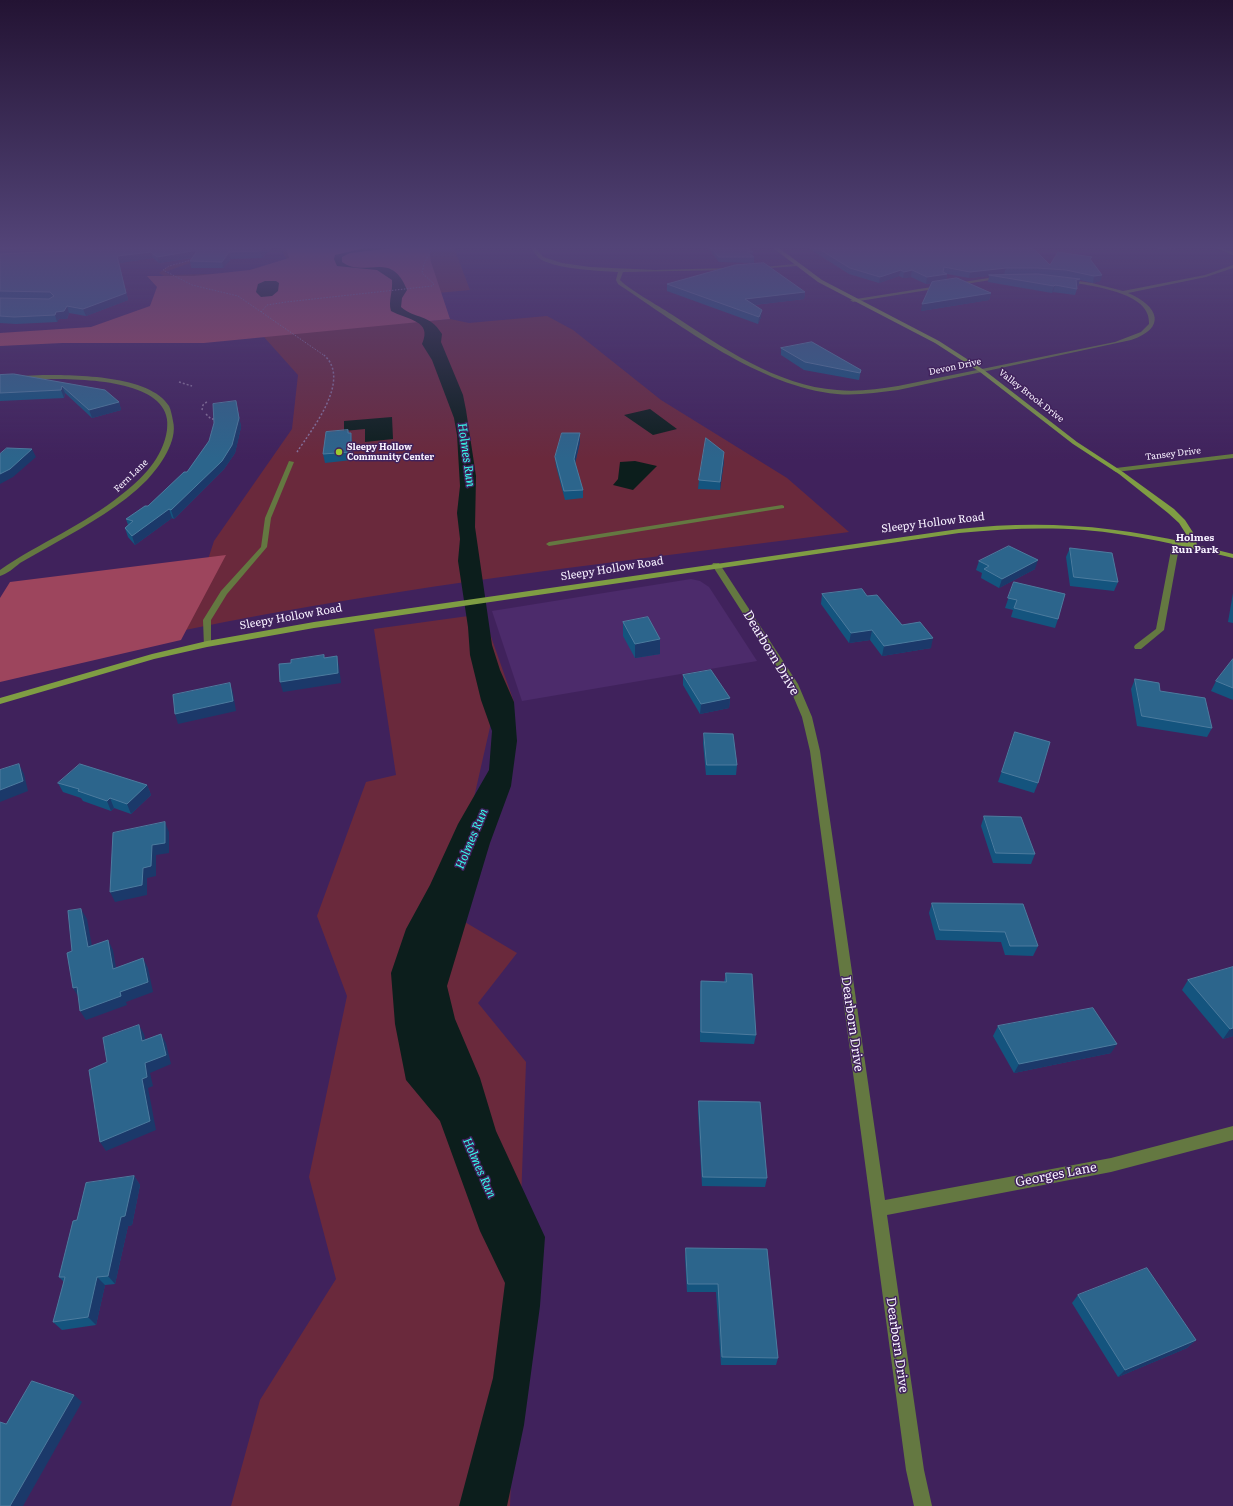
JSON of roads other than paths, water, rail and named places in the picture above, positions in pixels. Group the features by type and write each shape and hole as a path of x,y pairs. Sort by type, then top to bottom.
{"main road":[{"name":"Valley Brook Drive","path":"889,318 937,342 982,371 1075,443 1147,492 1182,522 1190,534 1193,546"},
{"name":"Sleepy Hollow Road","path":"0,701 88,674 207,644 314,625 716,565 959,531 1004,526 1091,529 1176,542 1233,556"}],"street":[{"name":"Devon Drive","path":"674,318 702,337 770,375 790,383 836,392 866,392 898,388 1116,343 1143,334 1152,324 1153,318"},
{"name":"Fern Lane","path":"0,379 73,377 95,378 129,385 148,392 162,403 168,410 171,421 170,433 163,454 139,483 97,514 30,554 0,574"},
{"name":"Tansey Drive","path":"1116,470 1233,456"},
{"path":"1138,647 1160,630 1176,542"},
{"name":"Dearborn Drive","path":"716,565 793,684 807,717 820,781 878,1209 914,1462 923,1506"},
{"name":"Georges Lane","path":"878,1209 1111,1165 1233,1133"}],"lane":[{"path":"207,644 207,620 224,593 264,547 268,518 291,462"},
{"path":"549,544 782,507"}],"water":[{"name":"Holmes Run","path":"408,318 423,318 427,320 437,327 442,334 441,342 463,395 476,476 475,527 492,645 500,670 514,702 517,741 511,786 490,843 447,986 455,1019 480,1078 496,1131 545,1237 540,1306 524,1425 507,1506 459,1506 493,1378 505,1283 480,1231 440,1121 406,1080 395,1024 391,973 406,929 430,885 458,824 489,770 492,731 481,700 470,655 468,627 458,561 460,539 457,513 460,486 457,435 454,418 432,360 422,344 424,330 417,322"},
{"path":"650,409 677,429 653,435 624,415"},
{"path":"392,417 393,439 365,442 365,429 344,431 344,421"},
{"path":"635,461 657,466 633,490 613,485 618,479 620,462"}],"place":[{"name":"Sleepy Hollow Community Center","path":"339,452"}],"district":[{"name":"Holmes Run Park","path":"1195,544"}]}
